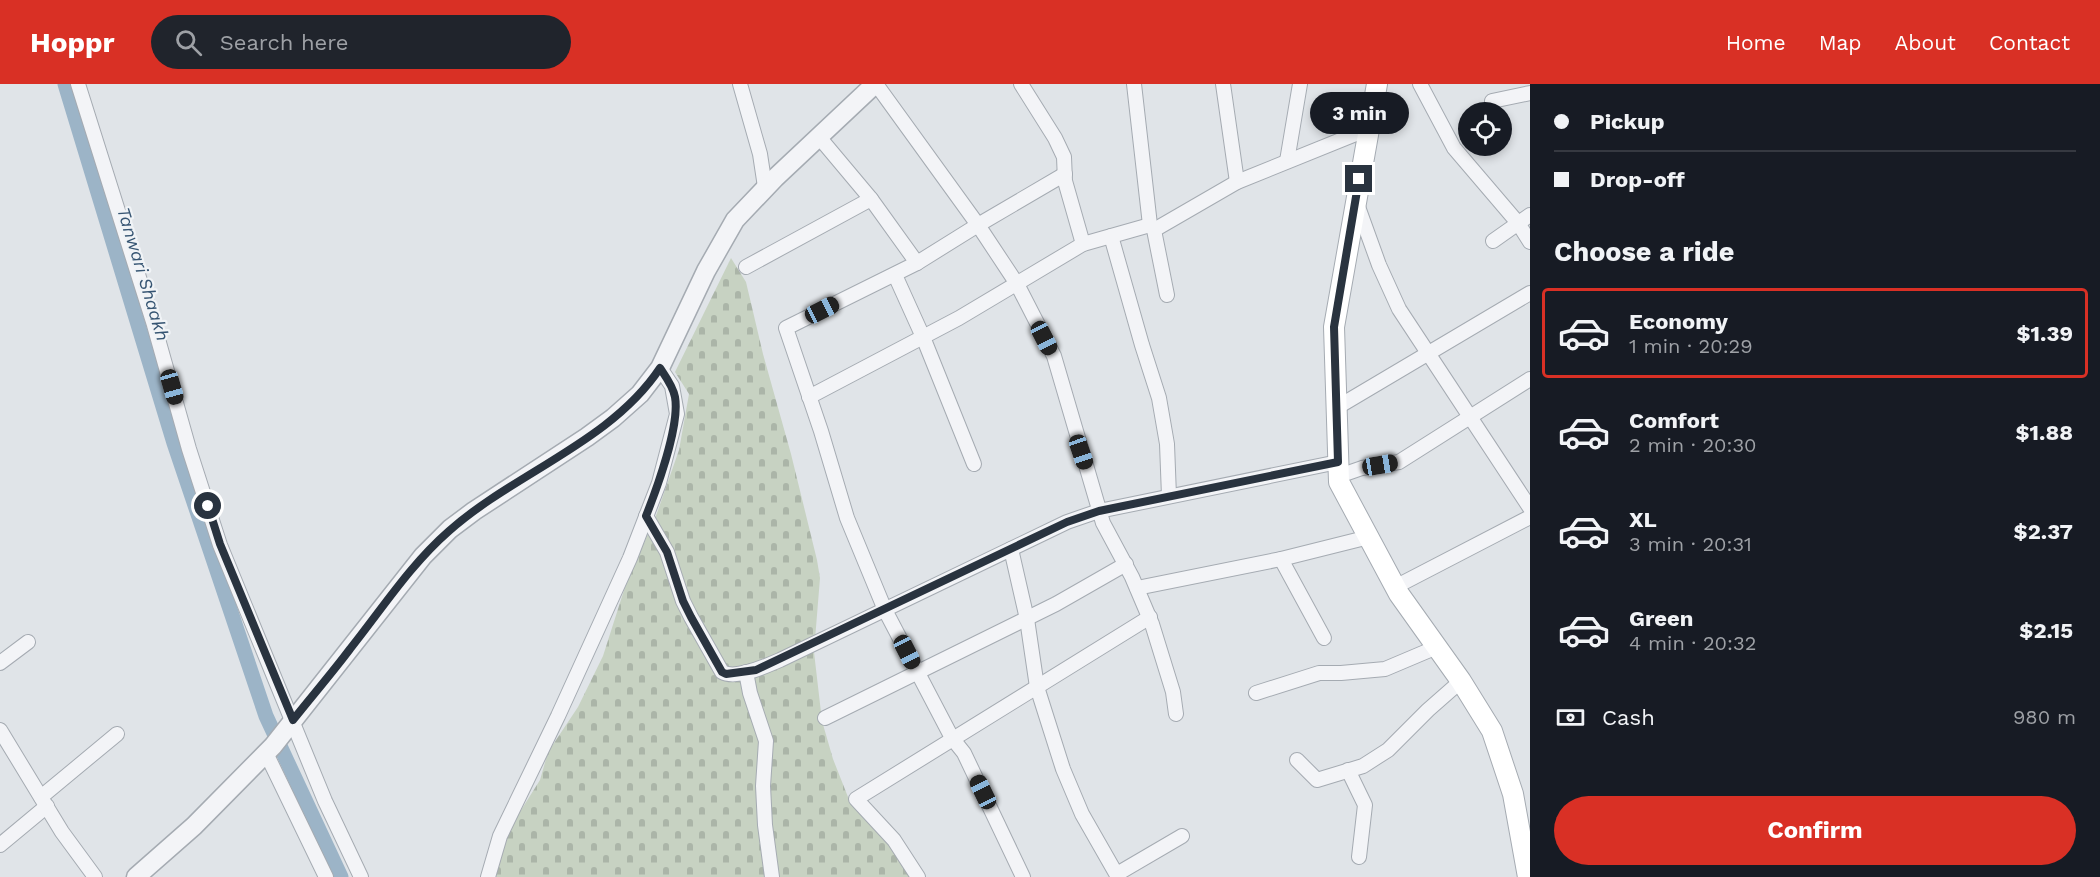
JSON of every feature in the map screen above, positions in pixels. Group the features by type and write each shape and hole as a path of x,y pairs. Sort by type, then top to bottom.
{"main road":[{"path":"1377,84 1334,327 1339,482 1395,587 1461,681 1492,731 1513,794 1523,813 1528,877"}],"street":[{"path":"78,84 220,544 289,725 361,877"},
{"path":"740,84 760,154 765,187"},
{"path":"136,877 194,826 270,749 423,556 450,530 613,418 639,394 660,368 735,220 765,187 875,84 978,225 1017,284 1054,356 1103,524 1126,564 1149,617 1173,692 1176,714"},
{"path":"1021,84 1055,138 1064,157 1065,174 1083,244"},
{"path":"1134,84 1152,228 1167,295"},
{"path":"1223,84 1237,182"},
{"path":"1287,161 1300,84"},
{"path":"1420,84 1454,148 1518,224 1530,242"},
{"path":"1492,101 1530,93"},
{"path":"809,397 923,337 1083,244 1152,228 1237,182 1368,129"},
{"path":"819,136 872,199 917,263"},
{"path":"1023,877 964,753 953,739 885,610 846,518 821,431 786,328 917,263 1065,174"},
{"path":"746,267 872,199"},
{"path":"1356,201 1379,265 1399,309 1530,508"},
{"path":"1493,241 1530,215"},
{"path":"1111,236 1159,398 1167,444 1169,496"},
{"path":"895,274 974,464"},
{"path":"1336,408 1530,293"},
{"path":"488,877 500,836 630,558 659,483 676,414 672,386 660,368"},
{"path":"646,516 667,552 687,609 722,672 726,674 746,672 780,660 1067,522 1099,511 1169,496 1338,469 1399,462 1530,379"},
{"path":"1395,587 1530,517"},
{"path":"1137,588 1281,559 1368,537"},
{"path":"1011,549 1027,619 1037,687 1063,769 1082,814 1117,876 1182,836"},
{"path":"1281,559 1324,638"},
{"path":"825,718 1027,619 1126,564"},
{"path":"918,877 894,840 856,799 1149,617"},
{"path":"0,663 28,642"},
{"path":"1256,693 1319,673 1385,669 1437,647"},
{"path":"746,672 750,693 766,741 763,786 765,825 772,877"},
{"path":"1297,760 1317,780 1363,766 1388,750 1461,681"},
{"path":"0,730 62,832 95,877"},
{"path":"0,845 117,734"},
{"path":"270,749 326,877"},
{"path":"1348,771 1365,805 1359,857"}],"green space":[{"path":"731,258 746,282 817,560 820,578 814,652 822,721 833,759 848,797 878,827 914,877 496,877 499,860 511,826 540,780 548,752 578,707 603,656 625,587 657,513 679,450 689,394 675,372"}],"waterway":[{"name":"Tanwari Shaakh","path":"65,84 174,443 266,716 341,877"}],"route":[{"path":"208,506 220,544 293,720 423,556 450,530 613,418 639,394 660,368 672,386 676,414 659,483 646,516 667,552 683,601 722,672 726,674 756,670 1083,516 1338,462 1334,327 1359,179"}]}
